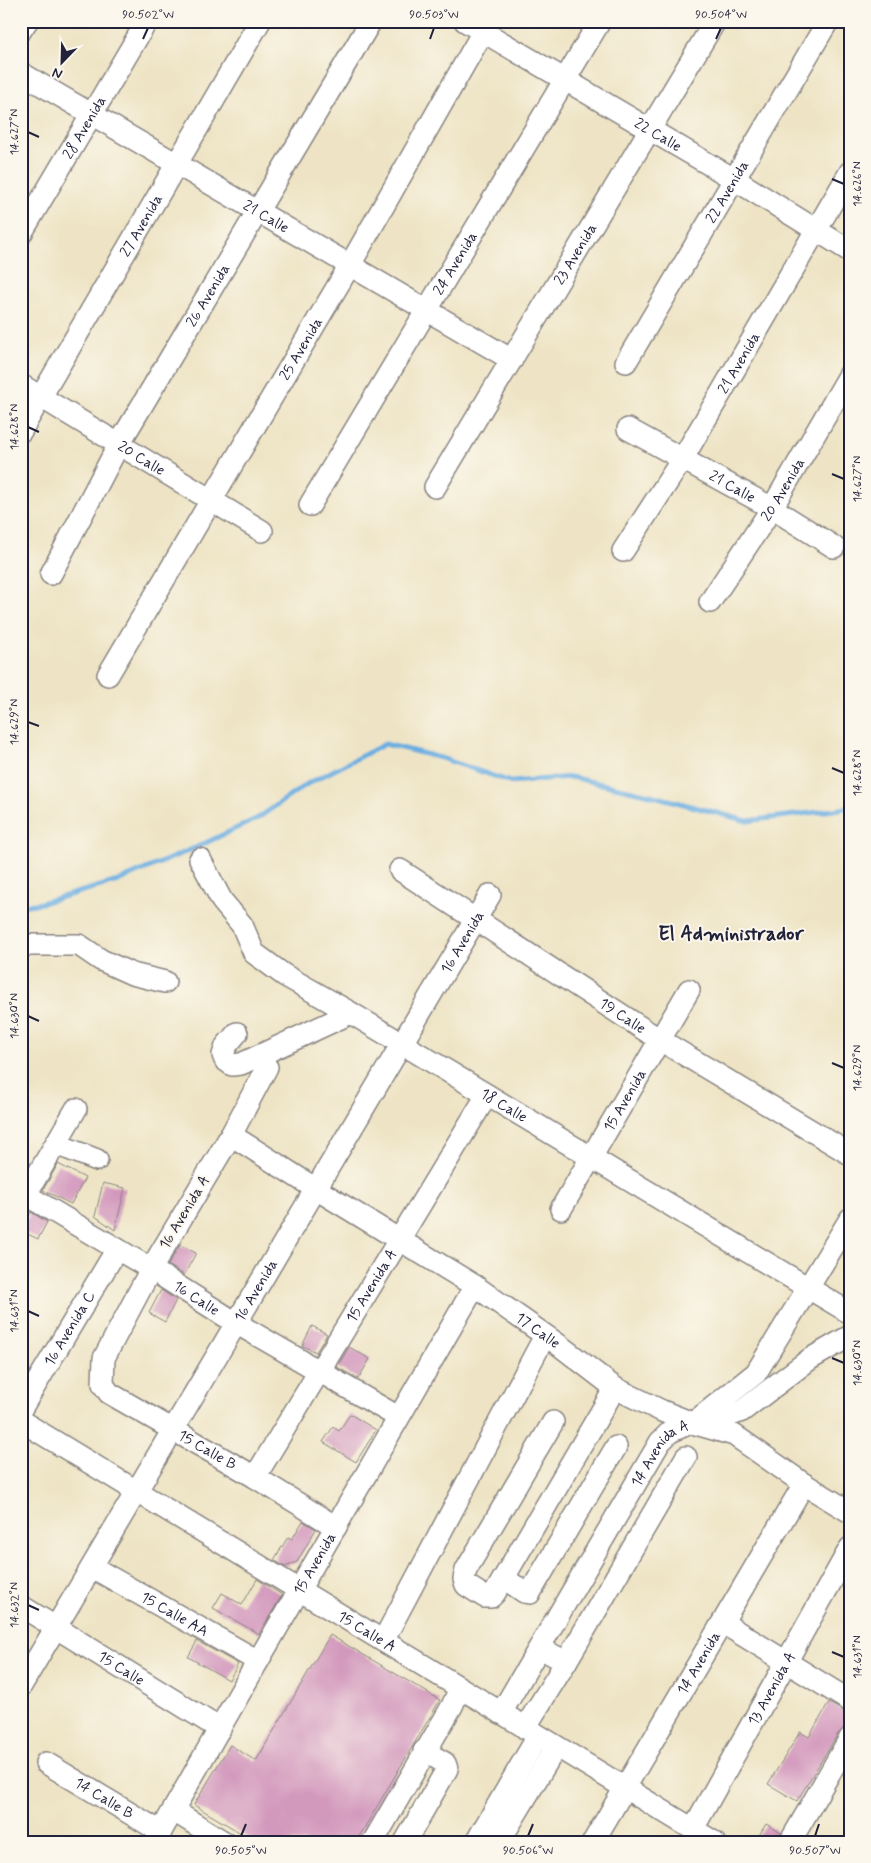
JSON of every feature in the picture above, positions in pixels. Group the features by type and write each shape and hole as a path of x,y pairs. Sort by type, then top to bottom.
{"street":[{"path":"21,30 27,21"},
{"name":"28 Avenida","path":"21,234 147,21"},
{"name":"27 Avenida","path":"21,431 260,21"},
{"name":"26 Avenida","path":"51,574 119,444 371,21"},
{"name":"24 Avenida","path":"310,505 600,21"},
{"name":"23 Avenida","path":"436,487 715,21"},
{"name":"22 Avenida","path":"626,362 828,21"},
{"name":"22 Calle","path":"479,25 566,80 734,179 850,251"},
{"name":"25 Avenida","path":"108,675 350,265 479,25"},
{"name":"21 Calle","path":"21,73 512,360"},
{"name":"21 Avenida","path":"623,551 683,458 850,172"},
{"name":"20 Avenida","path":"710,602 772,508 850,374"},
{"name":"20 Calle","path":"21,385 262,531"},
{"name":"21 Calle","path":"628,430 683,458 772,508 834,547"},
{"name":"18 Calle","path":"200,859 222,901 242,925 254,953 284,975 402,1043 850,1313"},
{"name":"19 Calle","path":"400,870 660,1040 850,1154"},
{"name":"16 Avenida","path":"21,1686 490,895"},
{"path":"21,945 79,945 100,960 132,974 165,982"},
{"name":"15 Avenida","path":"561,1209 689,990"},
{"path":"237,1032 226,1046 223,1055 225,1060 232,1065 241,1064 351,1013"},
{"name":"16 Avenida A","path":"104,1358 151,1269 267,1067"},
{"name":"15 Avenida A","path":"255,1477 487,1095"},
{"path":"23,1197 76,1109"},
{"name":"17 Calle","path":"230,1134 475,1286 559,1345 615,1388 662,1412 734,1435 804,1484 850,1512"},
{"path":"56,1144 97,1160"},
{"name":"16 Calle","path":"23,1197 151,1269 236,1323 398,1417"},
{"name":"14 Avenida A","path":"501,1713 660,1442 670,1432 694,1422 756,1373 850,1219"},
{"name":"16 Avenida C","path":"21,1409 118,1250"},
{"name":"15 Avenida","path":"158,1837 475,1286"},
{"path":"694,1422 721,1419 742,1411 810,1360 850,1336"},
{"path":"379,1638 394,1622 401,1605 540,1345"},
{"name":"15 Calle B","path":"104,1358 103,1384 109,1393 172,1431 255,1477 336,1527"},
{"path":"553,1422 466,1570 464,1579 466,1585 485,1597 491,1597 504,1578 615,1388"},
{"name":"15 Calle A","path":"21,1420 714,1842"},
{"path":"504,1578 524,1592 530,1593 616,1447"},
{"path":"499,1842 540,1737 566,1662 686,1457"},
{"name":"14 Avenida","path":"593,1842 804,1484"},
{"name":"13 Avenida A","path":"693,1829 850,1548"},
{"name":"15 Calle AA","path":"92,1567 258,1661"},
{"name":"15 Calle","path":"21,1606 220,1729"},
{"path":"723,1623 850,1701"},
{"path":"540,1648 566,1662"},
{"path":"373,1842 424,1751 452,1706 460,1688"},
{"path":"476,1842 540,1737"},
{"path":"790,1842 850,1738"},
{"path":"405,1842 447,1769 445,1763 424,1751"},
{"name":"14 Calle B","path":"46,1763 158,1837"},
{"path":"174,1811 224,1842"}],"building":[{"path":"58,1164 85,1178 71,1204 43,1190"},
{"path":"103,1183 125,1188 115,1230 95,1216"},
{"path":"31,1212 47,1222 38,1239 21,1231"},
{"path":"180,1245 196,1253 184,1275 168,1265"},
{"path":"161,1290 176,1300 165,1322 149,1313"},
{"path":"312,1326 327,1334 316,1352 302,1346"},
{"path":"349,1347 370,1359 358,1379 337,1367"},
{"path":"350,1414 376,1430 356,1462 323,1442 333,1427 339,1431"},
{"path":"303,1521 316,1529 297,1562 285,1567 274,1560 288,1537 292,1539"},
{"path":"257,1579 282,1595 259,1634 213,1608 222,1593 242,1605"},
{"path":"330,1635 440,1700 356,1842 256,1842 194,1805 230,1745 256,1761"},
{"path":"197,1641 238,1664 229,1680 188,1657"},
{"path":"829,1703 847,1713 850,1723 837,1735 797,1801 768,1784 800,1732 809,1737"},
{"path":"766,1824 781,1833 778,1842 755,1842"}],"waterway":[{"path":"21,906 41,903 118,881 197,847 258,818 307,784 385,744 441,758 511,782 571,777 650,795 747,821 841,809 850,806"}],"district":[{"name":"El Administrador","path":"731,933"}]}
